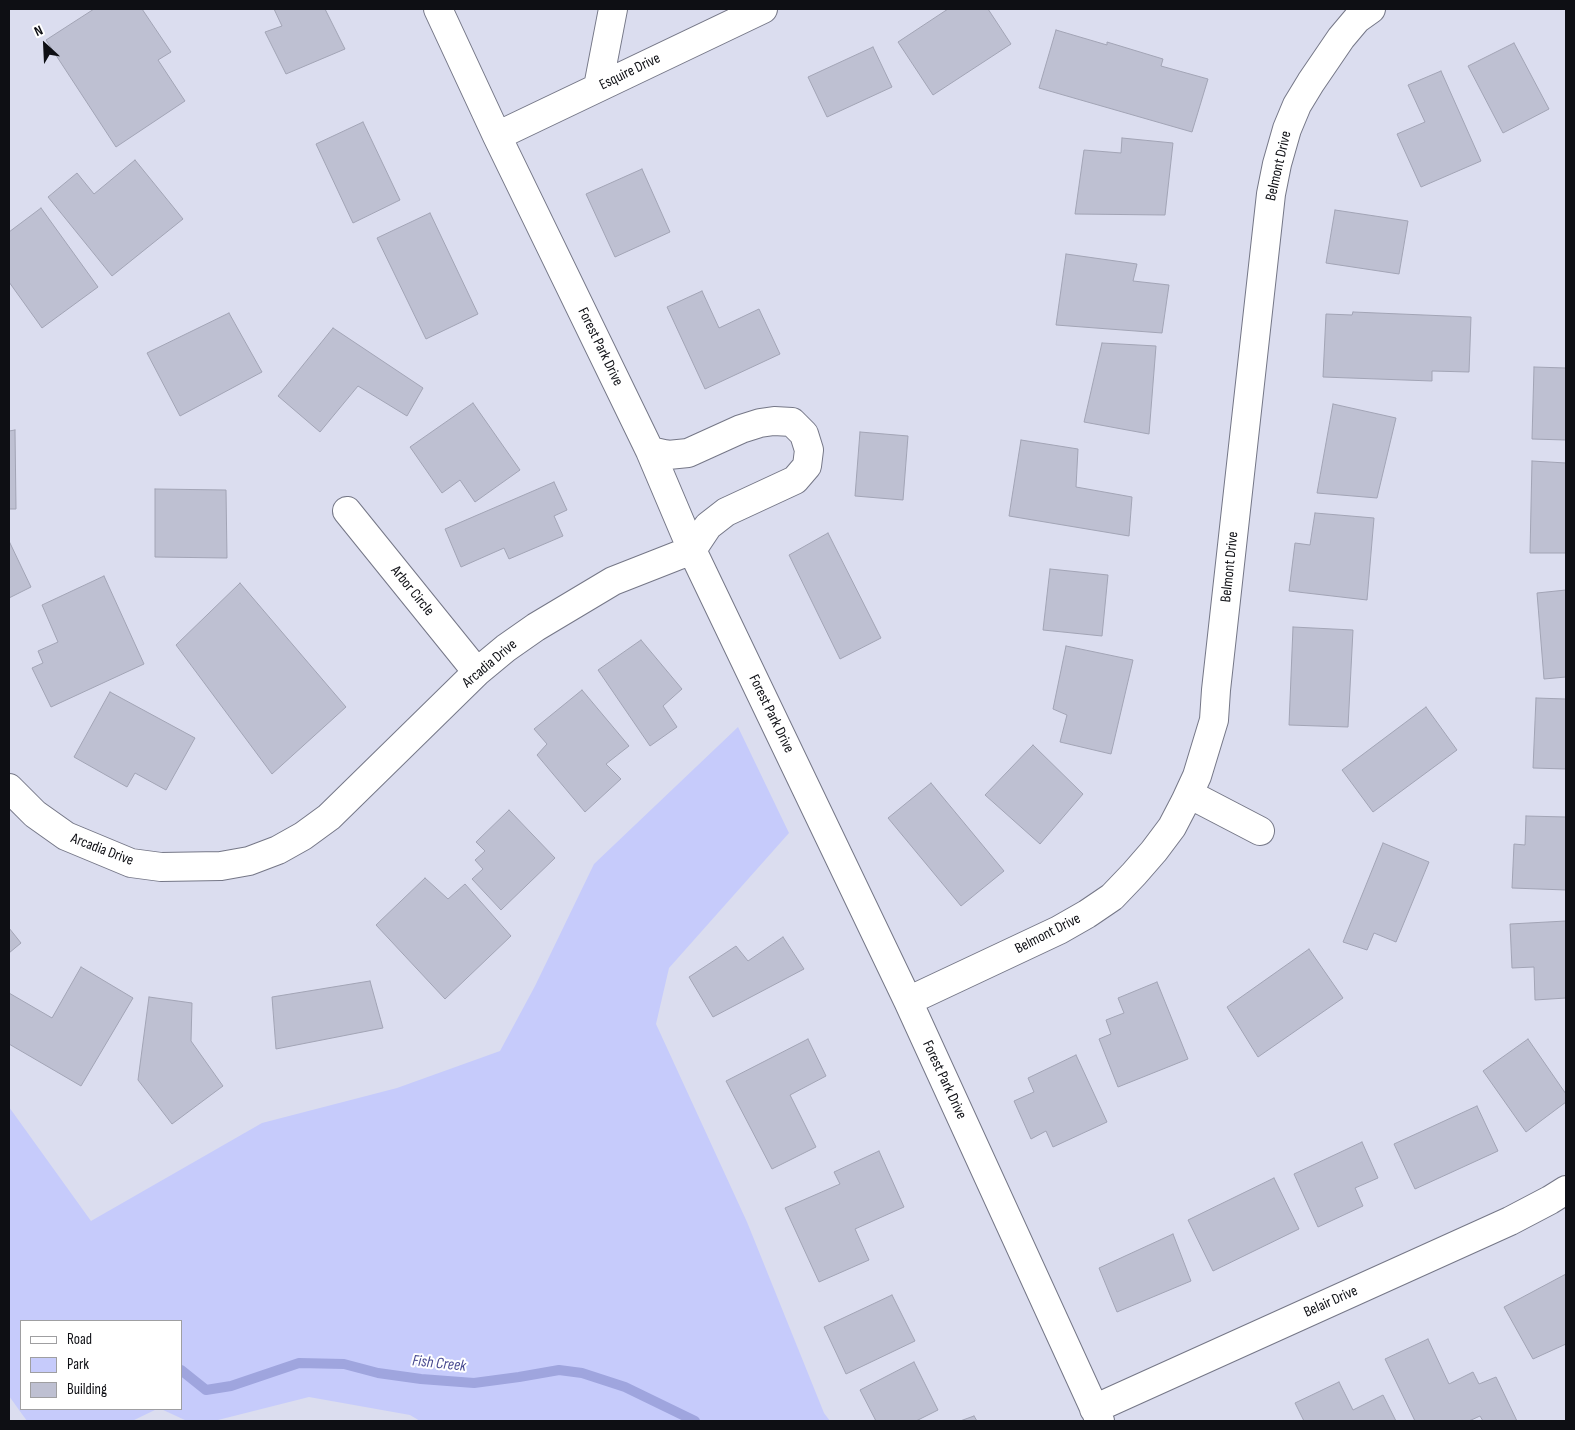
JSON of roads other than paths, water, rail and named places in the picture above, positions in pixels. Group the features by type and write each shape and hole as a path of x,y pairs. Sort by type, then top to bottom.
{"street":[{"name":"Forest Park Drive","path":"438,9 497,136 650,451 692,550 908,1001 1097,1415"},
{"path":"598,87 613,9"},
{"name":"Esquire Drive","path":"497,136 763,9"},
{"name":"Belmont Drive","path":"908,1001 1059,930 1112,897 1154,851 1172,827 1189,794 1197,776 1214,720 1271,194 1277,164 1286,129 1311,82 1341,38 1357,19 1371,9"},
{"path":"650,451 668,455 688,453 741,429 774,421 792,422 804,434 809,450 807,466 795,480 726,512 708,526 692,550"},
{"name":"Arbor Circle","path":"346,510 477,672"},
{"name":"Arcadia Drive","path":"9,788 35,814 66,836 131,863 161,867 192,868 221,866 249,861 278,850 303,836 329,817 477,672 506,648 536,627 613,581 692,550"},
{"path":"1189,794 1260,831"},
{"name":"Belair Drive","path":"1097,1415 1510,1221 1566,1190"}],"waterway":[{"name":"Fish Creek","path":"182,1371 206,1390 231,1386 299,1363 344,1364 378,1373 421,1379 474,1383 559,1370 582,1373 625,1387 695,1421"}]}
